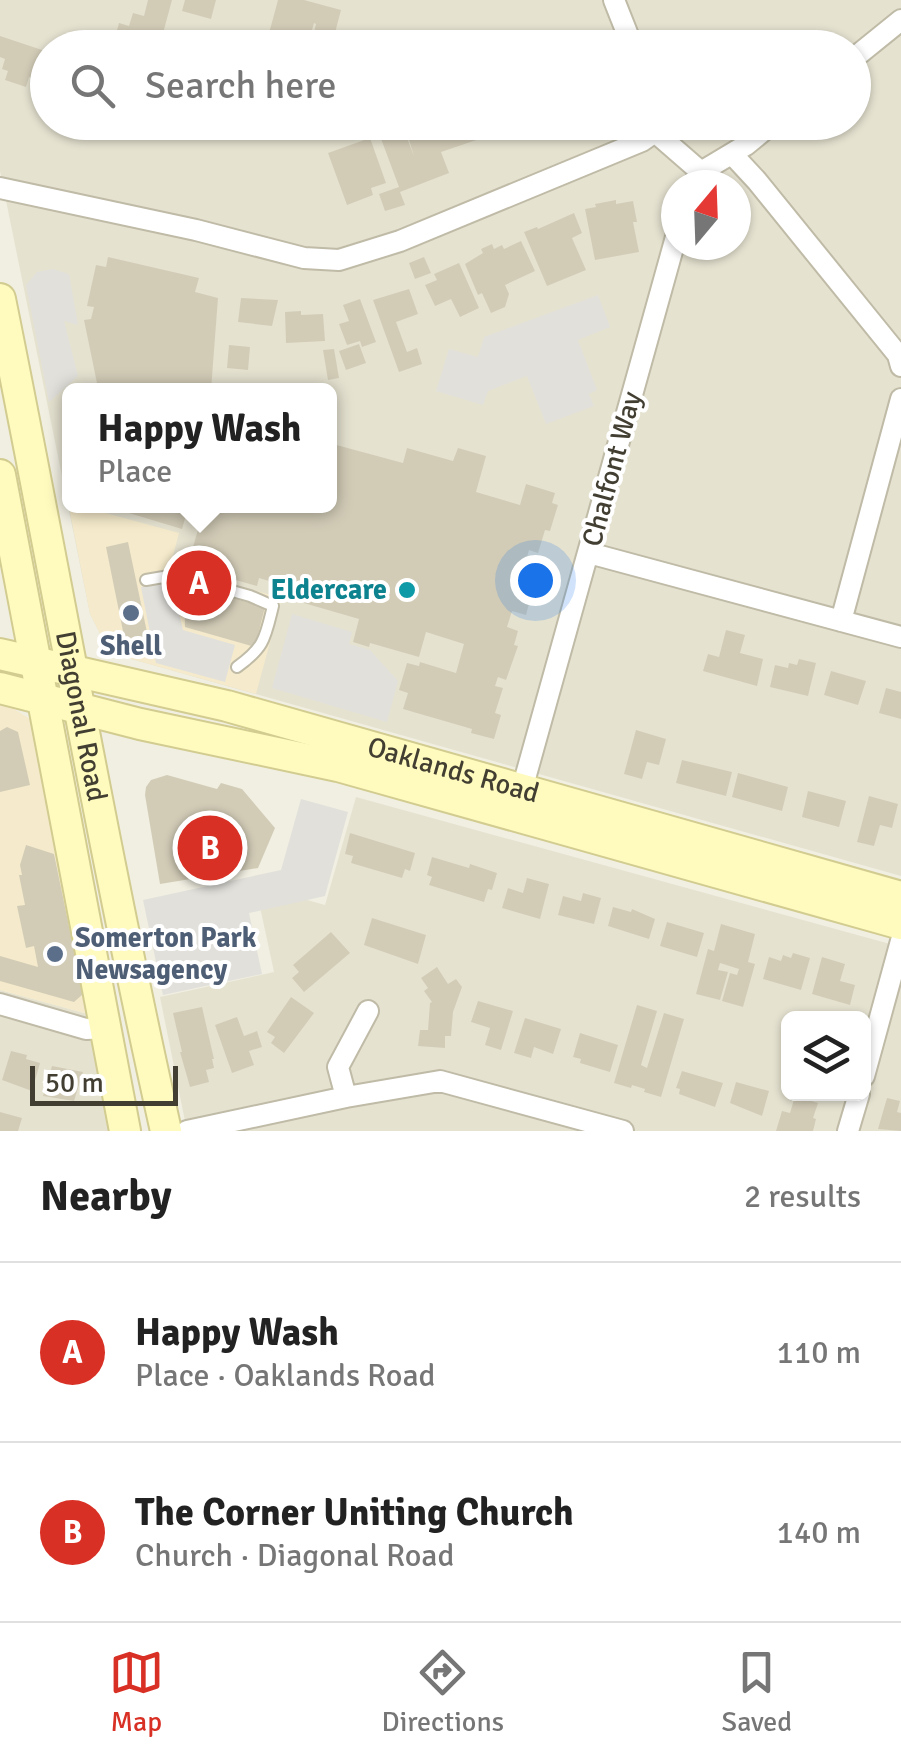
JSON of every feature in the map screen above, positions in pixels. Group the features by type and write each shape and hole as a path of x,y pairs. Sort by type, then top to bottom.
{"main road":[{"name":"Diagonal Road","path":"1,308 93,783 166,1131"},
{"name":"Diagonal Road","path":"0,474 125,1131"},
{"path":"0,638 15,626 24,591"},
{"name":"Oaklands Road","path":"0,654 227,706 518,804 901,924"},
{"name":"Oaklands Road","path":"0,688 140,724 518,804 901,897"},
{"path":"93,783 108,739 119,730 140,724"}],"street":[{"path":"614,0 626,30"},
{"path":"871,44 901,20"},
{"path":"0,188 196,230 304,258 339,260 400,241 643,140"},
{"path":"666,140 691,170"},
{"path":"709,170 750,140"},
{"path":"732,154 898,355 901,366"},
{"name":"Chalfont Way","path":"518,804 670,260"},
{"path":"841,621 901,399"},
{"path":"589,553 901,637"},
{"path":"871,1050 901,941"},
{"path":"0,1004 86,1029 107,1028"},
{"path":"346,1097 338,1067 368,1011"},
{"path":"187,1131 440,1080 622,1131"},
{"path":"848,1131 856,1101"}],"lane":[{"path":"146,580 175,575 273,606 258,652 237,666"}],"shaded area":[{"path":"0,0 901,0 901,876 110,653 90,614 69,513 337,513 337,383 62,383 62,476 0,171"},
{"path":"53,269 69,274 78,325 64,321 78,376 70,383 62,383 62,390 49,402 26,285 37,272"},
{"path":"598,295 610,327 578,340 597,390 589,394 594,406 546,424 527,376 488,391 483,405 436,391 449,349 478,357 484,337"},
{"path":"70,513 106,513 179,533 170,567 282,598 256,694 110,653 90,614"},
{"path":"171,580 183,630 235,645 225,682 156,663 141,587"},
{"path":"292,614 352,632 349,644 370,650 398,681 387,722 272,688"},
{"path":"0,705 37,723 95,1016 0,990"},
{"path":"356,797 901,947 901,1131 187,1131 160,997 274,972 260,907 272,890 325,905"},
{"path":"301,799 348,812 325,896 249,913 262,974 163,995 143,900 281,870"},
{"path":"0,990 95,1016 118,1131 0,1131"}],"building":[{"path":"148,0 172,0 164,30 117,30 119,23 129,26 133,13 144,16"},
{"path":"185,0 216,0 211,19 182,11"},
{"path":"278,0 304,0 341,10 336,30 314,30 314,23 312,30 270,30"},
{"path":"0,36 30,46 30,77 26,87 5,80 8,71 2,69 5,59 0,57"},
{"path":"371,140 386,183 371,188 373,195 347,205 328,153"},
{"path":"381,140 408,140 414,156 409,140 476,140 441,152 449,173 400,192 405,205 385,211 379,194 399,187"},
{"path":"616,200 616,204 633,201 639,252 595,260 585,209"},
{"path":"574,213 582,233 572,238 586,270 547,286 524,232"},
{"path":"521,241 535,271 505,285 509,294 505,307 491,313 482,293 478,295 465,264 492,244 494,249 502,245 504,249"},
{"path":"108,257 199,278 195,292 218,298 212,383 97,383 84,320 91,319 94,307 87,306 96,265 106,267"},
{"path":"424,257 431,273 415,279 409,263"},
{"path":"459,263 479,308 460,317 451,299 435,306 425,285 437,280 434,274"},
{"path":"409,289 418,314 396,322 407,352 417,348 422,364 399,372 373,300"},
{"path":"241,298 278,300 272,326 238,322"},
{"path":"360,299 376,342 362,347 360,341 347,345 339,324 349,321 343,305"},
{"path":"301,311 301,315 323,314 325,341 286,343 285,312"},
{"path":"359,344 366,363 346,370 339,351"},
{"path":"229,345 250,347 248,370 227,368"},
{"path":"334,349 339,378 328,380 323,350"},
{"name":"Eldercare","path":"337,445 403,463 407,448 453,461 458,448 486,456 476,492 520,505 526,484 555,493 552,503 558,505 538,553 529,550 525,564 535,567 526,615 512,611 507,627 518,631 514,645 518,646 506,680 498,677 495,686 503,688 495,713 501,715 494,739 403,709 408,693 399,690 407,663 419,666 420,662 456,673 464,644 426,632 419,657 353,642 359,619 283,597 286,586 259,578 257,586 207,570 209,563 190,558 201,519 186,515 182,529 129,513 337,513"},
{"name":"Shell","path":"128,542 148,637 125,641 106,547"},
{"path":"182,570 220,581 216,594 265,607 255,647 185,627 184,587 178,586"},
{"path":"726,630 745,635 740,653 763,659 757,686 703,671 708,654 719,657"},
{"path":"799,659 816,663 808,696 770,687 775,665 788,668 789,663 797,665"},
{"path":"831,671 866,681 858,705 824,695"},
{"path":"886,688 901,692 901,719 879,713"},
{"path":"7,727 18,732 30,785 0,792 0,731"},
{"path":"636,730 666,739 659,765 647,762 642,779 624,774"},
{"path":"682,760 732,772 726,796 676,783"},
{"path":"738,773 788,787 782,811 732,797"},
{"path":"167,775 217,789 221,783 242,789 275,828 258,868 160,884 145,795 151,780"},
{"path":"808,791 846,801 839,827 802,817"},
{"path":"869,796 898,804 892,828 880,825 874,846 857,842"},
{"path":"350,833 415,853 410,871 405,869 402,878 351,863 353,856 345,854"},
{"path":"26,845 54,854 83,994 74,1002 0,981 0,956 38,967 34,946 26,948 17,906 25,905 19,875"},
{"path":"432,857 497,873 484,902 429,885 432,877 427,875"},
{"path":"527,878 549,884 540,919 502,908 508,888 523,893"},
{"path":"583,893 601,898 594,924 558,915 563,896 581,901"},
{"path":"613,907 631,912 632,909 655,919 649,939 608,926"},
{"path":"372,918 426,935 418,964 364,945"},
{"path":"667,922 704,933 697,957 660,946"},
{"path":"721,924 755,934 748,962 755,964 743,1007 722,1001 730,973 737,975 739,969 720,963 718,970 728,972 720,1000 696,994 708,949 714,951"},
{"path":"331,932 350,953 304,992 292,978 299,972 293,965"},
{"path":"793,953 810,958 801,990 763,979 769,957 781,961 783,955 791,958"},
{"path":"822,957 845,964 840,981 855,985 850,1005 812,994"},
{"path":"437,967 448,984 456,979 462,987 453,1012 451,1036 445,1036 445,1048 418,1046 420,1030 428,1030 432,1002 421,978"},
{"path":"291,997 314,1013 284,1053 271,1043 275,1037 267,1032"},
{"path":"478,1001 513,1011 501,1050 485,1045 490,1028 471,1022"},
{"path":"637,1005 657,1011 641,1065 647,1068 664,1013 684,1019 661,1097 632,1085 631,1088 614,1083"},
{"path":"202,1007 214,1068 206,1070 209,1082 190,1087 173,1013"},
{"path":"237,1017 244,1036 257,1031 262,1047 249,1051 254,1065 232,1073 215,1025"},
{"path":"525,1018 561,1029 553,1054 534,1047 531,1058 514,1053"},
{"path":"580,1033 618,1045 610,1072 573,1057"},
{"path":"11,1051 40,1063 32,1091 2,1080"},
{"path":"52,1066 83,1072 74,1101 43,1096"},
{"path":"682,1071 723,1083 715,1107 679,1094 680,1089 676,1088"},
{"path":"736,1082 769,1091 762,1116 730,1103"},
{"path":"887,1098 900,1101 897,1112 901,1113 901,1131 878,1129"},
{"path":"794,1101 818,1103 813,1131 776,1131 782,1111 790,1113"},
{"path":"0,1112 22,1118 18,1131 0,1131"}],"place":[{"name":"Happy Wash","path":"199,583"},
{"name":"Eldercare","path":"407,590"},
{"name":"Shell","path":"131,613"},
{"name":"The Corner Uniting Church","path":"210,848"},
{"name":"Somerton Park Newsagency","path":"55,954"}]}
